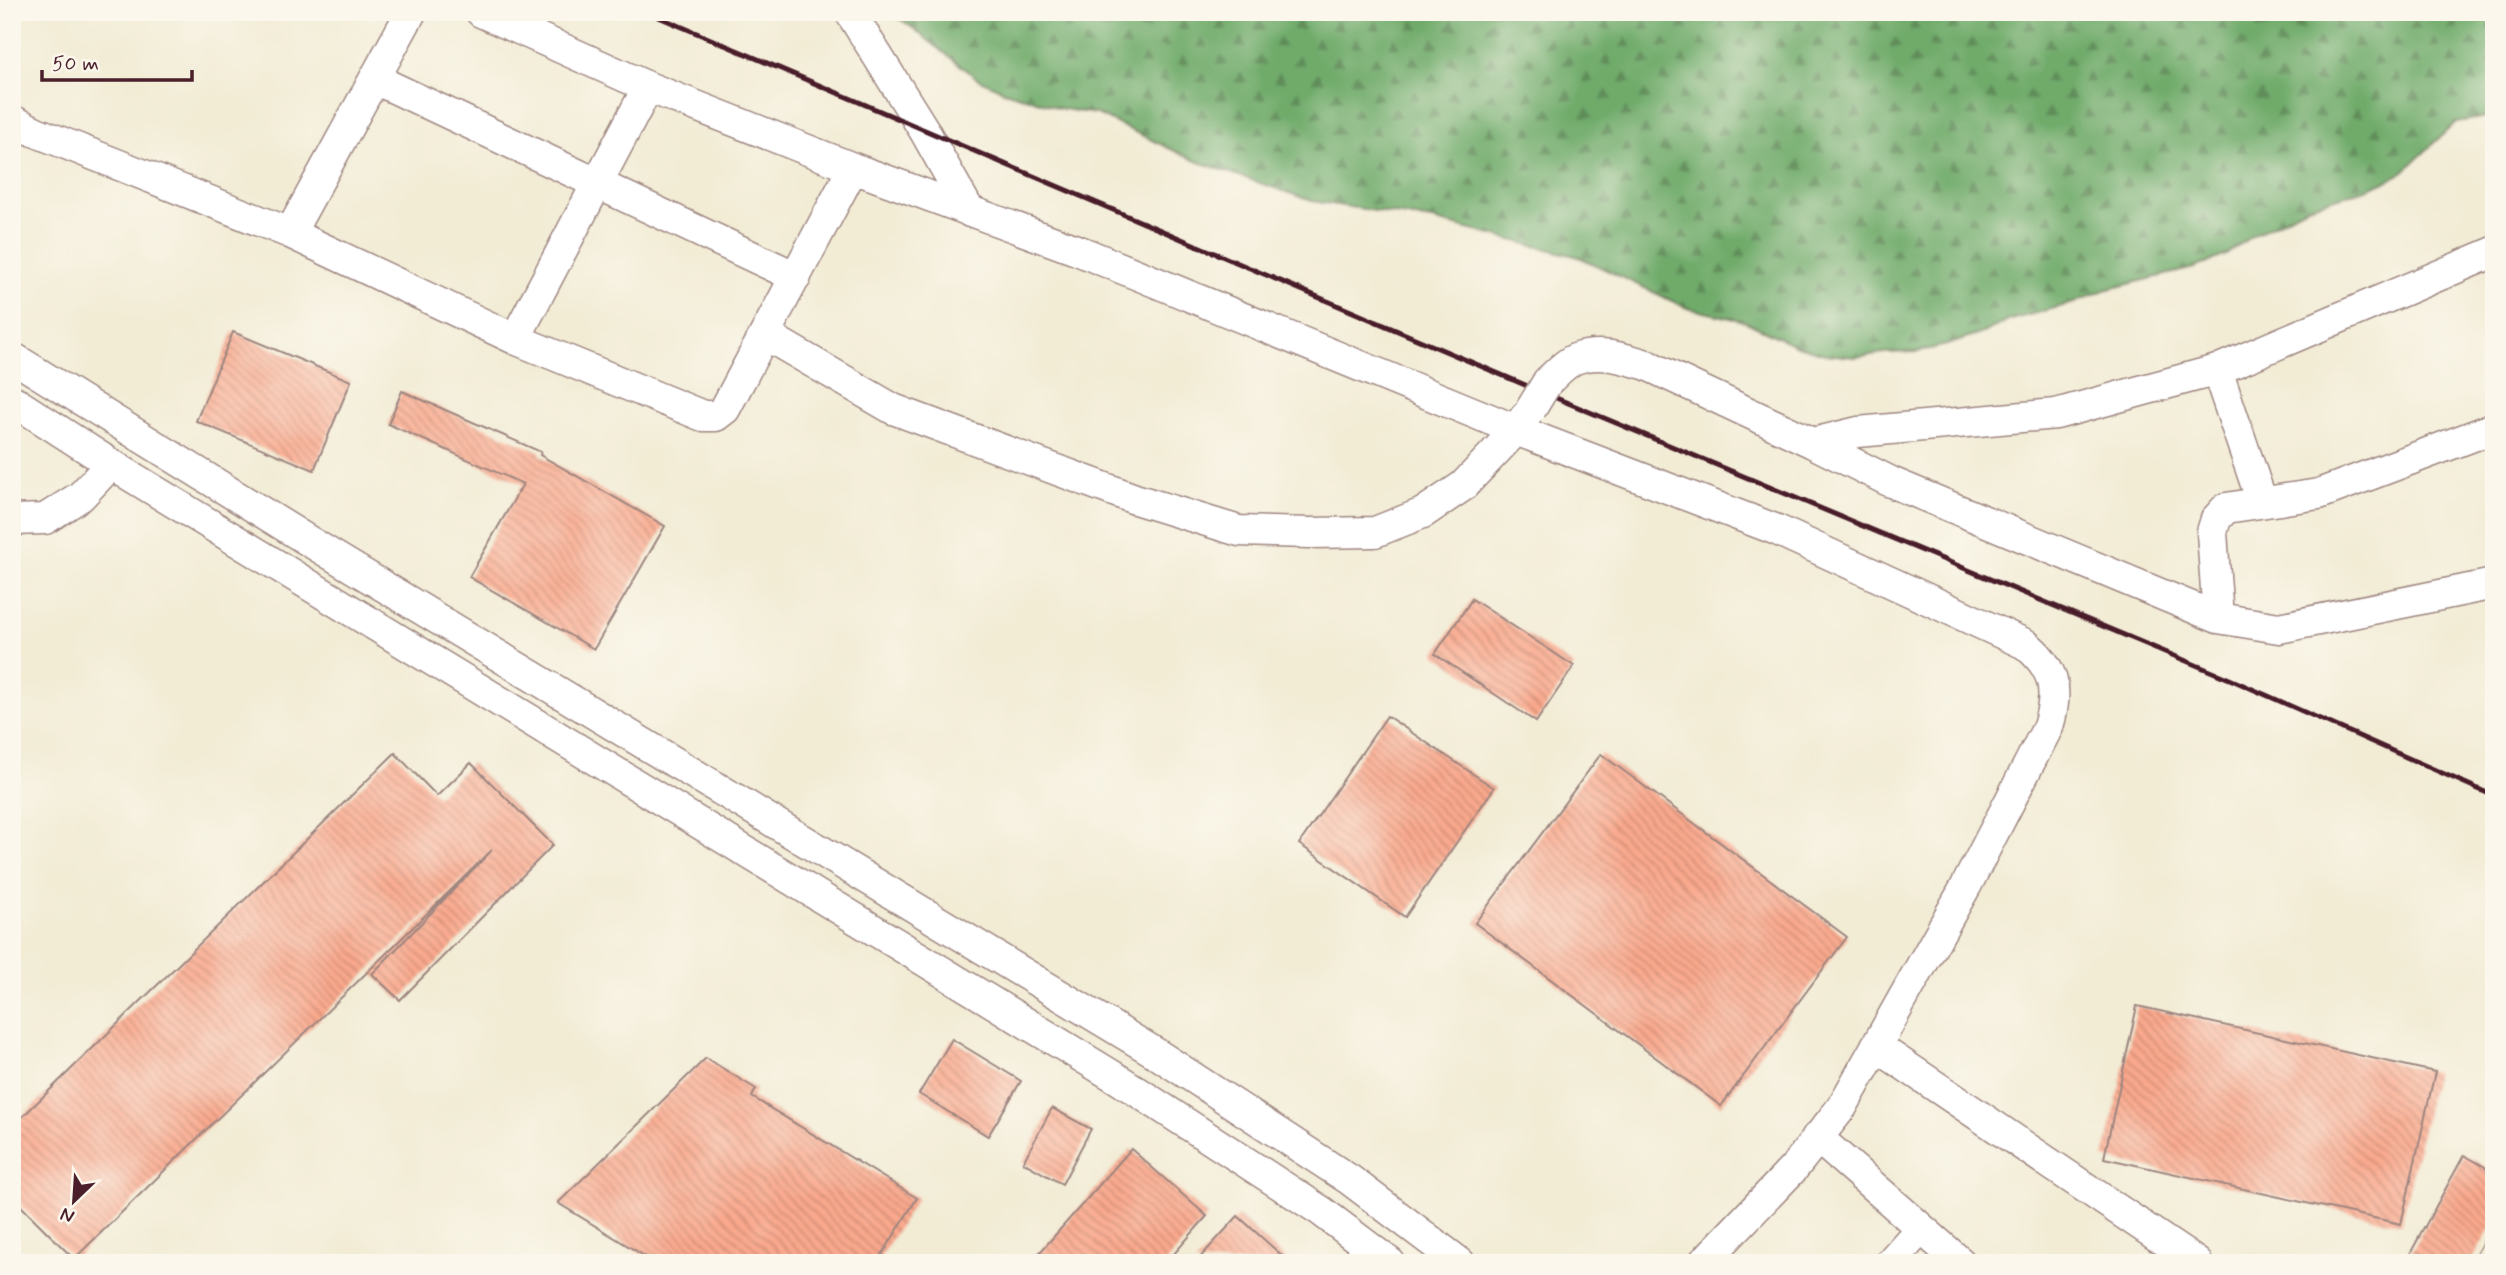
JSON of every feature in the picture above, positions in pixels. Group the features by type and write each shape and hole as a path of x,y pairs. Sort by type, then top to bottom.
{"street":[{"path":"290,233 411,12"},
{"path":"481,12 648,87 853,168 1523,420 1777,530 2025,644 2042,658 2051,675 2053,687 2052,712 2048,727 1966,886 1842,1107 1793,1169 1703,1263"},
{"path":"850,12 924,130 970,212"},
{"path":"375,79 796,277"},
{"path":"515,340 648,87"},
{"path":"12,120 290,233 515,340 703,416 716,416 724,409 766,335 853,168"},
{"path":"1813,443 1858,432 2056,414 2217,370 2494,252"},
{"path":"766,335 892,409 1135,499 1239,531 1375,532 1423,513 1463,485 1523,420 1548,381 1573,360 1597,355 1621,357 1647,365 1891,482 2218,618 2279,628 2494,584"},
{"path":"12,357 307,540 1154,1052 1350,1180 1460,1263"},
{"path":"2217,370 2262,502"},
{"path":"12,400 110,464 1118,1079 1321,1211 1390,1263"},
{"path":"81,444 100,410"},
{"path":"2218,618 2213,532 2216,519 2226,508 2319,494 2494,428"},
{"path":"12,520 45,519 81,496 110,464"},
{"path":"293,575 307,540"},
{"path":"598,761 617,727"},
{"path":"661,800 682,766"},
{"path":"979,994 1001,960"},
{"path":"1876,1046 2197,1263"},
{"path":"1817,1137 1961,1263"},
{"path":"1321,1211 1350,1180"},
{"path":"1890,1263 1921,1228"}],"green space":[{"path":"888,12 2494,12 2494,116 2456,122 2399,176 2308,206 2250,237 2226,255 2194,268 2104,290 2074,303 2010,320 1947,345 1917,352 1855,357 1825,354 1797,346 1744,321 1687,308 1579,257 1432,220 1312,201 1196,161 1097,114 1063,109 1004,91 978,79"}],"building":[{"path":"233,332 351,381 314,470 196,421"},
{"path":"402,391 541,452 540,455 665,526 594,649 469,577 523,484 388,424"},
{"path":"1472,599 1574,666 1536,722 1435,654"},
{"path":"1387,716 1494,788 1405,917 1299,844"},
{"path":"395,753 437,796 471,763 553,845 400,1000 372,974 492,850 74,1259 12,1197 12,1127"},
{"path":"1601,754 1847,937 1721,1106 1475,923"},
{"path":"2137,1006 2435,1072 2401,1224 2104,1158"},
{"path":"952,1039 1021,1081 988,1136 919,1094"},
{"path":"706,1058 756,1089 752,1097 917,1198 877,1263 656,1263 558,1203"},
{"path":"1052,1108 1091,1129 1062,1184 1023,1162"},
{"path":"1131,1149 1207,1216 1166,1263 1038,1263 1034,1259"},
{"path":"2464,1155 2494,1172 2494,1222 2471,1263 2405,1263"},
{"path":"1238,1216 1290,1263 1195,1263"}],"railway":[{"path":"647,12 1537,390 2232,680 2494,796"}]}
